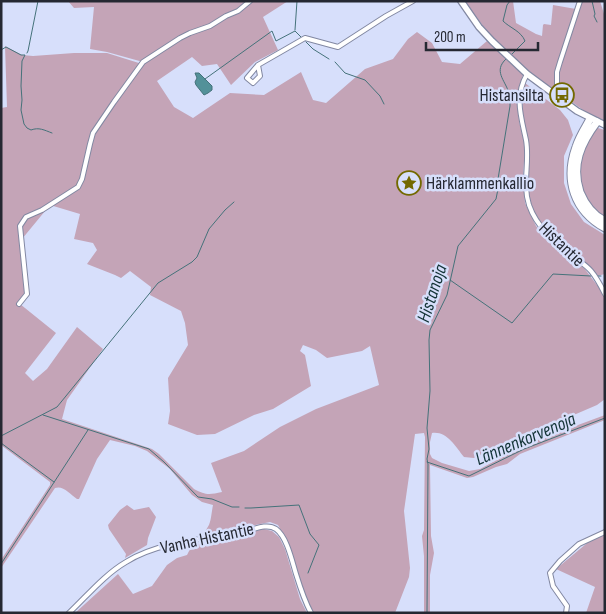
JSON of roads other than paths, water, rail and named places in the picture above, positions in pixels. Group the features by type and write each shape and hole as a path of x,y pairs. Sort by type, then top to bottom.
{"highway":[{"path":"593,120 582,146 576,169 583,199 595,215 605,221"},
{"path":"593,120 576,145 570,170 571,181 576,199 582,209 596,223 605,228"}],"main road":[{"path":"461,1 479,27 528,74 577,111 605,125"}],"street":[{"path":"19,304 27,294 20,226 26,218 78,187 93,133 142,64 180,38 210,26 238,11 250,1"},
{"path":"258,65 306,38 338,46 413,1"},
{"path":"552,94 557,85 556,72 580,1"},
{"name":"Histantie","path":"528,74 523,82 519,101 526,142 526,184 529,204 542,229 590,271 605,294"},
{"name":"Vanha Histantie","path":"69,613 114,570 125,562 144,553 174,544 248,532 264,526 275,528 283,537 311,613"},
{"path":"566,613 567,606 553,586 550,573 579,544 605,532"}],"waterway":[{"path":"27,53 38,1"},
{"path":"295,30 297,1"},
{"name":"Histanoja","path":"510,1 507,5 503,21 518,32 525,41 511,55"},
{"path":"592,1 594,16 597,22"},
{"path":"205,79 272,31 276,41 295,31 301,37"},
{"path":"306,42 329,59"},
{"path":"1,50 6,47 21,55 25,55 22,61 21,86 21,110 24,124 31,130 39,129 52,133"},
{"name":"Histanoja","path":"427,613 427,459 429,449 427,428 430,391 430,330 447,295 458,246 496,199 510,106 509,93 500,72 502,63 506,59"},
{"path":"335,62 345,73 365,80 380,96 384,104"},
{"path":"1,436 57,407 158,283 197,257 209,229 234,202"},
{"path":"450,280 512,323 553,274 591,276"},
{"path":"43,415 149,449 198,497 212,499 232,507 239,507"},
{"name":"Lännenkorvenoja","path":"427,462 469,476 524,449 605,418"},
{"path":"1,564 88,430"},
{"path":"1,443 54,482"},
{"path":"245,508 299,505 310,534 319,545 308,573"}],"place":[{"name":"Histansilta","path":"562,95"},
{"name":"Härklammenkallio","path":"409,183"}]}
